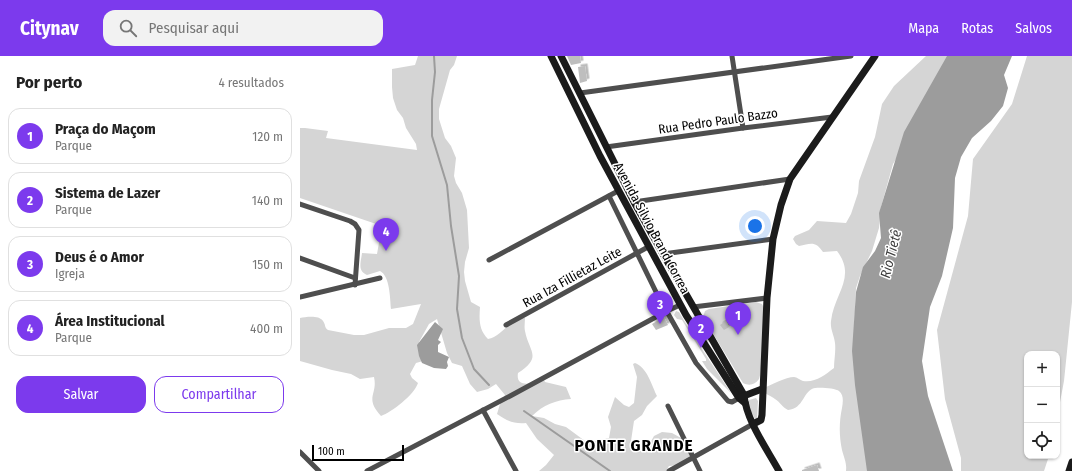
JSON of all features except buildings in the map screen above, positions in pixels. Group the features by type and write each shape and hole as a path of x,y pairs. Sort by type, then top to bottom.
{"main road":[{"name":"Avenida Silvio Brand Correa","path":"551,56 596,150 680,305 741,397"},
{"name":"Avenida Silvio Brand Correa","path":"561,56 634,202 693,307 741,397"},
{"path":"753,424 761,420 767,298 773,239 781,206 790,179 875,56"},
{"path":"762,389 741,397 753,424 779,471"},
{"path":"1069,471 1072,462"}],"street":[{"path":"732,56 743,128"},
{"path":"580,94 851,56"},
{"name":"Rua Pedro Paulo Bazzo","path":"606,147 832,117"},
{"path":"634,202 790,179"},
{"path":"489,260 618,191"},
{"path":"609,196 666,311 696,363 728,401 733,401 741,397"},
{"path":"300,204 355,224 359,230 355,285"},
{"path":"663,254 773,239"},
{"name":"Rua Iza Fillietaz Leite","path":"506,325 648,247"},
{"path":"300,258 355,278"},
{"path":"300,297 380,278"},
{"path":"693,307 767,298"},
{"path":"367,471 500,402 666,311 680,305"},
{"path":"668,406 700,471"},
{"path":"483,410 516,471"},
{"path":"668,471 753,424"},
{"path":"300,452 319,471"}],"shaded area":[{"path":"418,56 457,56 454,65 450,70 439,109 439,119 445,138 451,146 456,158 454,176 462,193 467,210 469,248 465,262 465,281 471,302 480,307 481,328 488,339 498,335 515,320 525,318 525,329 532,358 530,363 518,373 520,382 527,384 544,380 545,382 566,387 571,399 550,404 532,416 544,418 555,424 566,427 585,441 596,441 609,438 611,427 608,417 615,397 624,405 629,407 634,403 637,377 633,364 635,363 643,368 657,396 647,406 642,415 634,421 631,441 638,448 649,445 654,436 662,432 672,433 681,438 694,461 669,466 666,471 539,471 554,455 537,439 526,423 511,422 497,414 505,395 496,384 488,389 477,392 470,384 462,366 452,363 447,353 437,319 429,324 419,342 423,361 416,363 410,374 418,383 416,388 391,411 381,416 376,410 372,400 375,383 374,377 360,379 351,374 300,361 300,318 319,318 323,321 328,330 354,335 364,335 389,328 406,328 413,324 421,304 391,309 388,282 383,274 380,271 367,275 361,269 362,253 377,254 382,226 300,198 300,128 328,131 326,138 417,150 416,144 406,128 403,118 397,110 393,98 392,69 415,65"},
{"path":"926,56 948,56 912,133 893,164 881,207 879,228 872,251 856,288 854,334 874,471 846,471 846,463 842,450 840,434 840,418 843,399 842,394 839,391 831,388 811,389 797,406 788,410 777,400 764,393 761,389 791,377 795,377 803,381 816,380 834,368 835,346 831,321 845,277 843,260 837,251 823,252 815,244 799,246 793,239 795,236 809,230 817,221 846,223 851,214 858,193 859,181 875,137 882,104 894,86"},
{"path":"1027,56 1072,56 1072,302 1064,381 1060,402 1060,351 1024,351 1024,459 1048,459 1044,471 961,471 961,458 945,399 937,330 968,216 973,159 1012,104"},
{"path":"756,302 762,304 764,308 761,366 759,379 754,384 747,384 743,383 703,317 705,311 709,309"},
{"path":"676,311 679,312 731,393 707,369 702,361 706,361 706,359 682,320 677,319 674,315"},
{"path":"756,398 758,401 757,418 755,419 747,403 749,400"}],"water":[{"name":"Rio Tietê","path":"947,56 1012,56 1004,75 1008,88 1003,106 991,121 972,138 961,157 955,178 953,228 942,276 930,307 922,361 928,396 953,471 867,471 855,385 852,351 856,292 863,267 875,251 881,238 879,213 904,132"},
{"path":"435,322 443,329 438,340 441,342 438,345 438,352 449,357 447,362 448,366 446,369 434,368 422,363 419,356 417,345"}],"waterway":[{"path":"434,56 435,72 432,100 432,136 447,185 451,226 459,276 457,309 462,338 474,369 489,385"},
{"path":"524,411 610,471"}],"place":[{"name":"Área Institucional","path":"386,251"},
{"name":"Deus é o Amor","path":"660,324"},
{"name":"Praça do Maçom","path":"738,335"},
{"name":"Sistema de Lazer","path":"701,348"}],"district":[{"name":"PONTE GRANDE","path":"634,445"}]}
